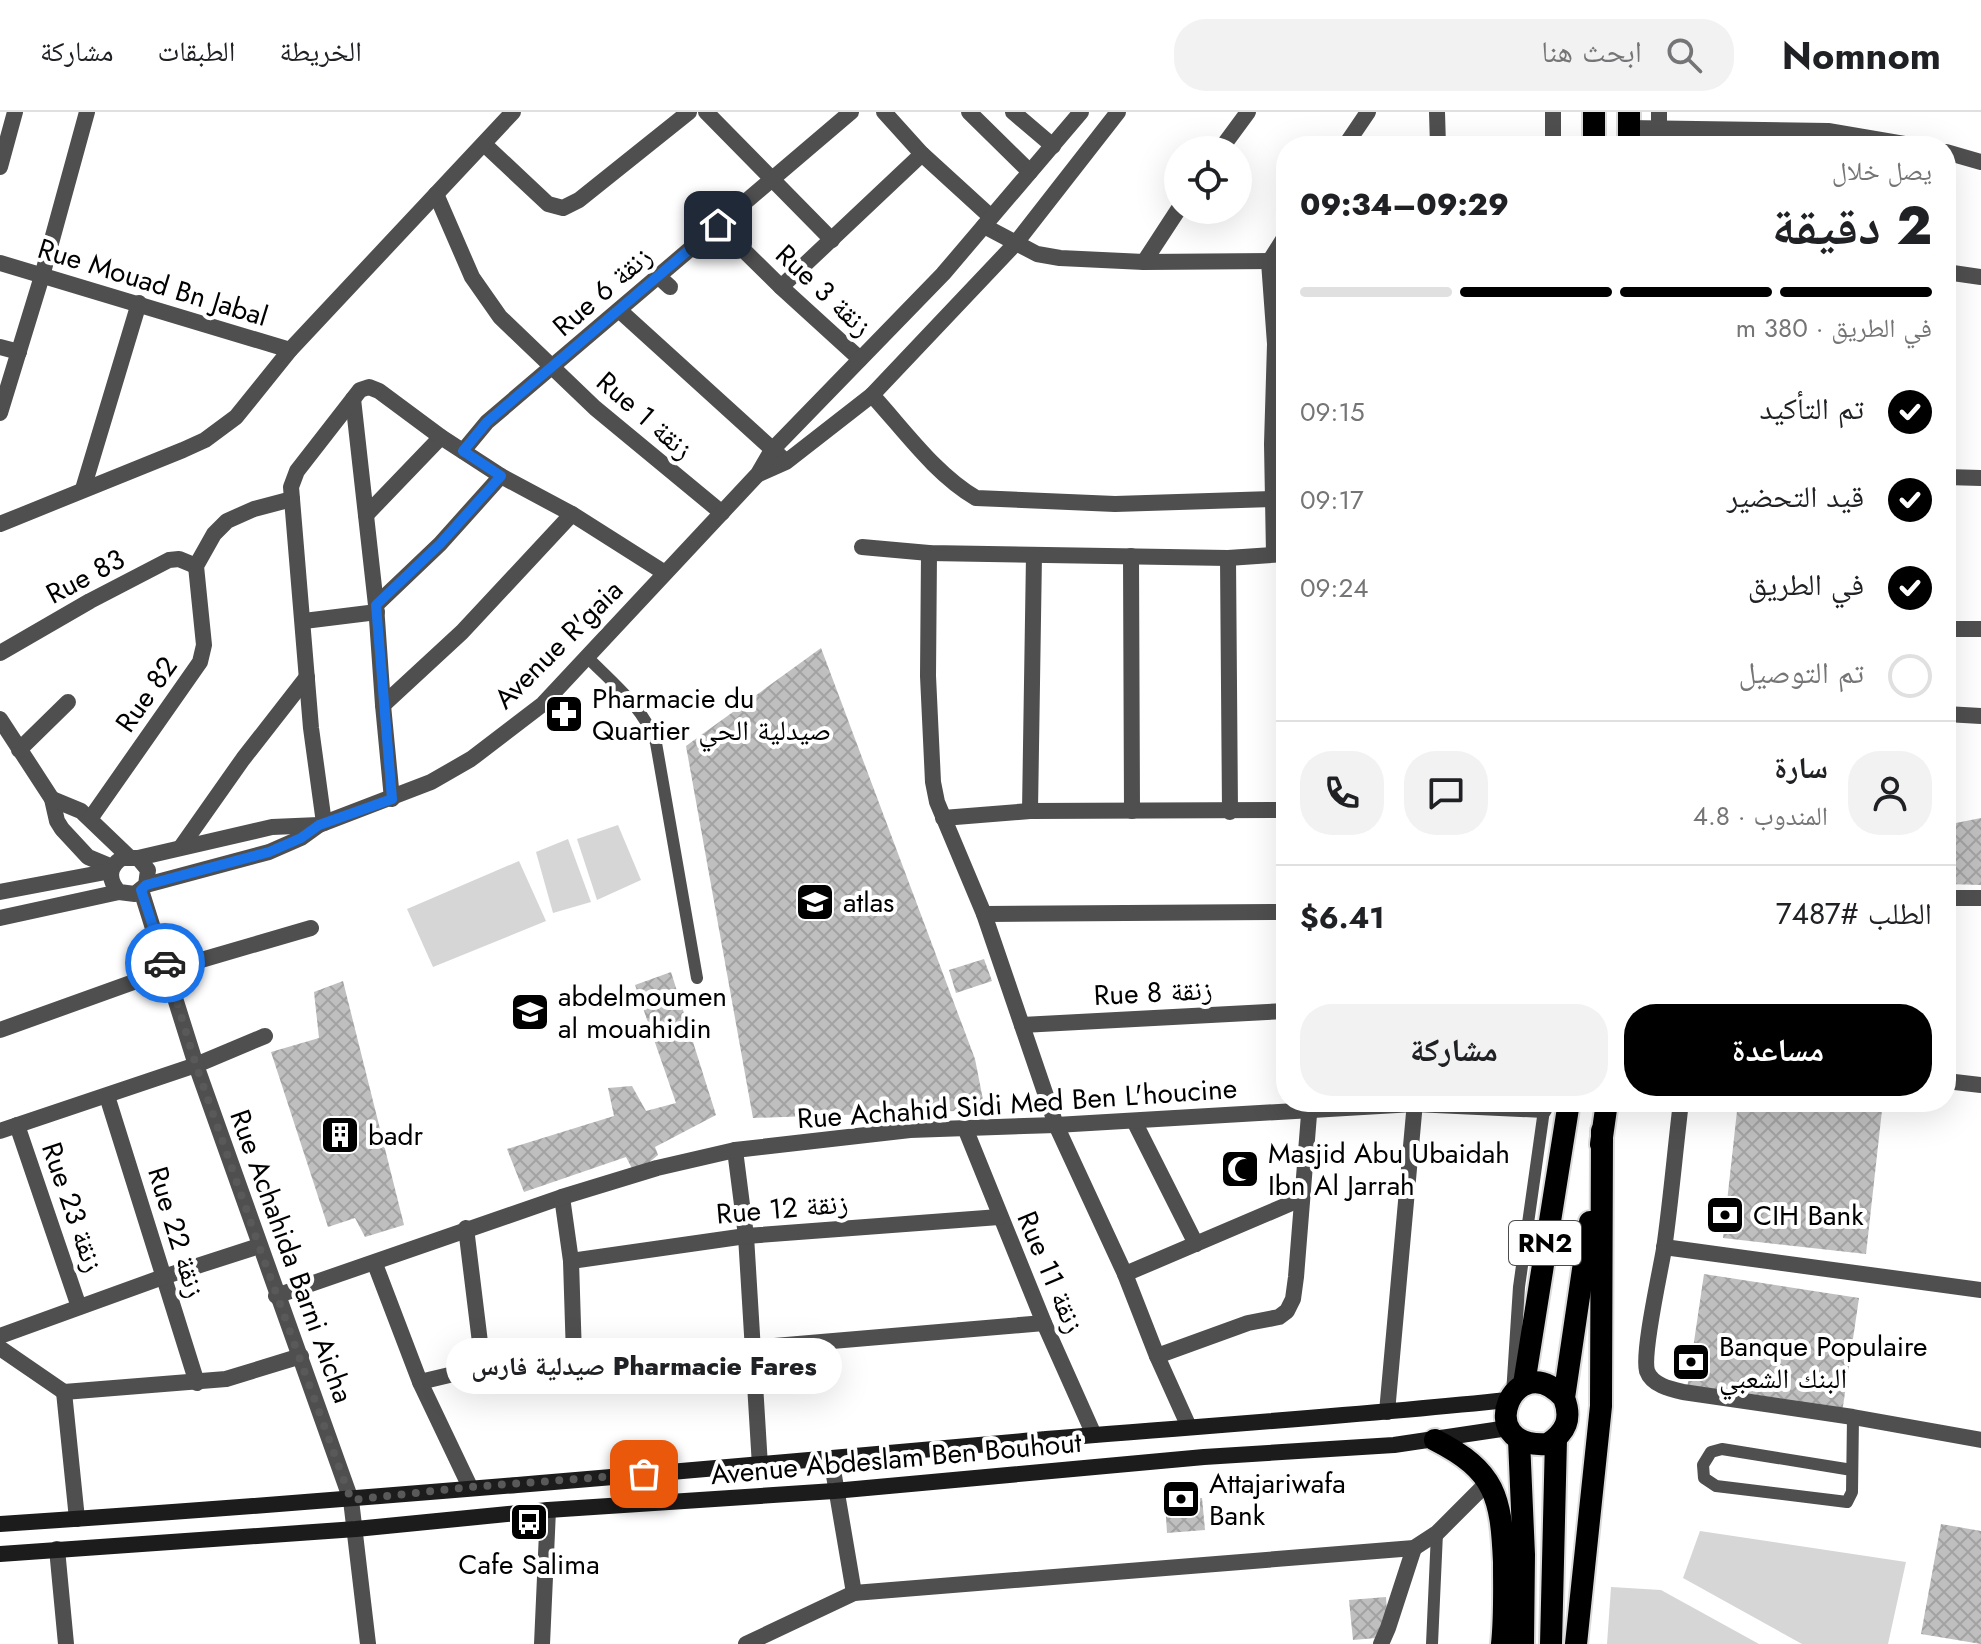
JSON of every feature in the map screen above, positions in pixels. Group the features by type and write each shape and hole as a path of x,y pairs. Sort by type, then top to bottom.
{"highway":[{"path":"1594,112 1594,136"},
{"name":"RN2","path":"1523,1644 1524,1555 1514,1434 1505,1419 1515,1393 1567,1112"},
{"name":"RN2","path":"1551,1636 1556,1439 1567,1424 1564,1398 1605,1112"},
{"path":"1576,1644 1601,1406 1602,1131"},
{"path":"1515,1393 1535,1382 1547,1383 1564,1398"},
{"path":"1514,1434 1534,1445 1548,1444 1556,1439"},
{"path":"1435,1440 1466,1458 1488,1482 1497,1500 1502,1519 1505,1616 1502,1644"},
{"path":"1551,1636 1587,1526"},
{"path":"1505,1616 1524,1555"}],"main road":[{"name":"Avenue Abdeslam Ben Bouhout","path":"0,1524 351,1500 470,1487 760,1466 1387,1412 1515,1393"},
{"name":"Avenue Abdeslam Ben Bouhout","path":"0,1554 356,1529 548,1510 834,1491 1204,1457 1514,1434"}],"street":[{"path":"0,167 15,112"},
{"path":"0,413 87,112"},
{"path":"0,524 83,489 139,470 194,445 222,428 246,407 290,350 513,112"},
{"path":"484,144 548,204 563,208 579,200 689,112"},
{"path":"706,112 832,240"},
{"name":"Rue 6 زنقة","path":"463,451 487,422 619,310 664,282 718,225 851,112"},
{"path":"884,112 987,222 1015,244 1037,254 1144,262 1276,262"},
{"path":"969,112 1030,172"},
{"path":"1013,112 1053,146"},
{"name":"Avenue R'gaia","path":"144,888 269,852 301,838 321,824 431,782 471,759 543,704 758,474 772,450 943,274 1081,112"},
{"name":"Avenue R'gaia","path":"758,474 786,462 872,395 1015,244 1118,112"},
{"path":"1230,136 1248,112"},
{"path":"1356,136 1368,112"},
{"path":"1437,112 1438,136"},
{"path":"1553,112 1553,136"},
{"path":"1629,129 1659,120 1828,131 1857,136"},
{"path":"781,287 922,154"},
{"path":"1956,155 1981,162"},
{"name":"Rue 1 زنقة","path":"436,194 480,290 500,317 642,449 722,513"},
{"path":"1144,262 1169,224"},
{"name":"Rue 3 زنقة","path":"718,225 860,359"},
{"path":"1276,251 1269,262 1276,314"},
{"name":"Rue Mouad Bn Jabal","path":"0,263 290,350"},
{"path":"1956,273 1981,277"},
{"path":"83,489 139,303"},
{"path":"619,310 786,462"},
{"path":"0,347 19,352"},
{"path":"321,824 292,483 297,471 364,388 379,391 501,476 572,514 665,573"},
{"path":"872,395 943,472 976,498 1115,504 1274,499"},
{"path":"353,399 376,609 392,799"},
{"path":"366,515 441,437"},
{"path":"304,621 376,609 501,476"},
{"path":"1276,477 1276,517"},
{"path":"1956,477 1981,478"},
{"path":"196,566 222,523 254,509 292,499"},
{"path":"383,705 469,624 572,514"},
{"path":"862,547 929,553 1034,555 1228,558 1276,554"},
{"path":"929,553 928,676 933,782 943,818 984,914 1056,1125 1125,1274 1189,1427"},
{"path":"1030,811 1034,555"},
{"path":"1131,556 1132,811"},
{"path":"1228,558 1230,812"},
{"name":"Rue 83","path":"0,653 169,560 179,559 196,566"},
{"name":"Rue 82","path":"90,819 194,671 203,653 196,566"},
{"path":"1956,629 1981,629"},
{"path":"181,847 243,759 307,677"},
{"path":"19,750 68,702"},
{"path":"1956,715 1981,716"},
{"path":"0,719 52,799 57,821 70,839 88,857 111,869"},
{"path":"0,918 119,892 135,894 144,888 148,870 74,807 52,799"},
{"path":"943,818 1030,811 1276,810"},
{"name":"Avenue R'gaia","path":"133,857 272,827 321,824"},
{"path":"119,892 110,879 111,869 116,862 133,857"},
{"path":"0,892 111,869"},
{"name":"Rue Achahida Barni Aicha","path":"144,888 196,1065 351,1500 368,1644"},
{"path":"1956,898 1981,898"},
{"path":"984,914 1276,912"},
{"path":"0,1030 167,970 311,928"},
{"name":"Rue 8 زنقة","path":"1022,1025 1276,1012"},
{"path":"0,1131 196,1065 265,1036"},
{"path":"1956,1082 1981,1085"},
{"name":"Rue 22 زنقة","path":"107,1096 197,1383"},
{"name":"Rue Achahid Sidi Med Ben L'houcine","path":"276,1296 562,1197 657,1168 735,1150 855,1135 1134,1121 1276,1109"},
{"path":"1157,1356 1248,1323 1279,1317 1287,1311 1295,1288 1308,1112"},
{"path":"1387,1412 1413,1112"},
{"path":"1548,1112 1563,1139"},
{"path":"1680,1112 1646,1364 1653,1380 1683,1392 1981,1440"},
{"path":"1134,1121 1196,1244"},
{"name":"Rue 23 زنقة","path":"17,1125 79,1307"},
{"name":"Rue 11 زنقة","path":"965,1128 999,1217 1094,1435"},
{"path":"735,1150 746,1236 760,1466"},
{"path":"562,1197 571,1261 574,1356"},
{"path":"1125,1274 1301,1199"},
{"name":"Rue 12 زنقة","path":"571,1261 746,1236 999,1217"},
{"path":"466,1228 483,1367"},
{"path":"0,1336 259,1246"},
{"path":"1664,1247 1981,1290"},
{"path":"375,1264 420,1382 470,1487"},
{"path":"420,1382 483,1367 574,1356 751,1348 1044,1323"},
{"path":"0,1348 64,1392 197,1383 257,1371 301,1356"},
{"path":"64,1392 77,1519"},
{"path":"831,1458 834,1491 854,1593"},
{"path":"746,1644 854,1593 1414,1548 1437,1533 1488,1482"},
{"path":"542,1644 548,1510"},
{"path":"1381,1644 1414,1548"},
{"path":"57,1549 66,1644"}],"lane":[{"path":"588,658 639,711 656,743 697,978"},
{"path":"1515,1393 1519,1287 1544,1112"},
{"path":"1852,1470 1722,1449 1711,1452 1703,1465 1704,1478 1716,1486 1847,1502 1852,1492 1853,1417"},
{"path":"1432,1644 1437,1533"}],"shaded area":[{"path":"618,825 641,880 597,900 577,839"},
{"path":"568,839 591,902 553,913 536,852"},
{"path":"519,861 546,921 433,967 407,909"},
{"path":"1700,1531 1906,1562 1888,1644 1802,1644 1683,1578"},
{"path":"1611,1587 1661,1590 1759,1644 1607,1644"}],"building":[{"name":"atlas","path":"821,648 975,1059 985,1110 753,1118 686,746"},
{"path":"1981,818 1981,885 1956,884 1956,823"},
{"path":"984,959 992,981 956,993 949,970"},
{"name":"abdelmoumen al mouahidin","path":"671,972 716,1115 655,1147 658,1155 635,1174 626,1157 524,1192 507,1149 614,1116 608,1088 632,1086 646,1111 676,1103 635,985"},
{"name":"badr","path":"343,981 404,1225 365,1237 355,1218 328,1227 271,1052 319,1038 314,992"},
{"path":"1737,1112 1882,1112 1866,1254 1723,1238"},
{"path":"1704,1274 1859,1298 1842,1413 1687,1389"},
{"path":"1202,1498 1205,1530 1167,1533 1165,1500"},
{"path":"1941,1524 1981,1531 1981,1644 1921,1634"},
{"path":"1386,1597 1388,1625 1376,1638 1353,1640 1349,1600"}],"way so far":[{"path":"165,963 196,1065 276,1296 301,1356 351,1500 470,1487 644,1474"}],"place":[{"name":"Pharmacie du Quartier صيدلية الحي","path":"564,714"},
{"name":"atlas","path":"815,902"},
{"name":"abdelmoumen al mouahidin","path":"530,1012"},
{"name":"badr","path":"340,1135"},
{"name":"Masjid Abu Ubaidah Ibn Al Jarrah","path":"1240,1169"},
{"name":"CIH Bank","path":"1725,1215"},
{"name":"Banque Populaire البنك الشعبي","path":"1691,1362"},
{"name":"Pharmacie Fares صيدلية فارس","path":"644,1474"},
{"name":"Attajariwafa Bank","path":"1181,1499"},
{"name":"Cafe Salima","path":"529,1522"}],"route":[{"path":"165,963 141,890 146,885 269,852 301,838 319,825 392,799 376,605 440,544 501,476 463,451 487,422 718,225"}]}
